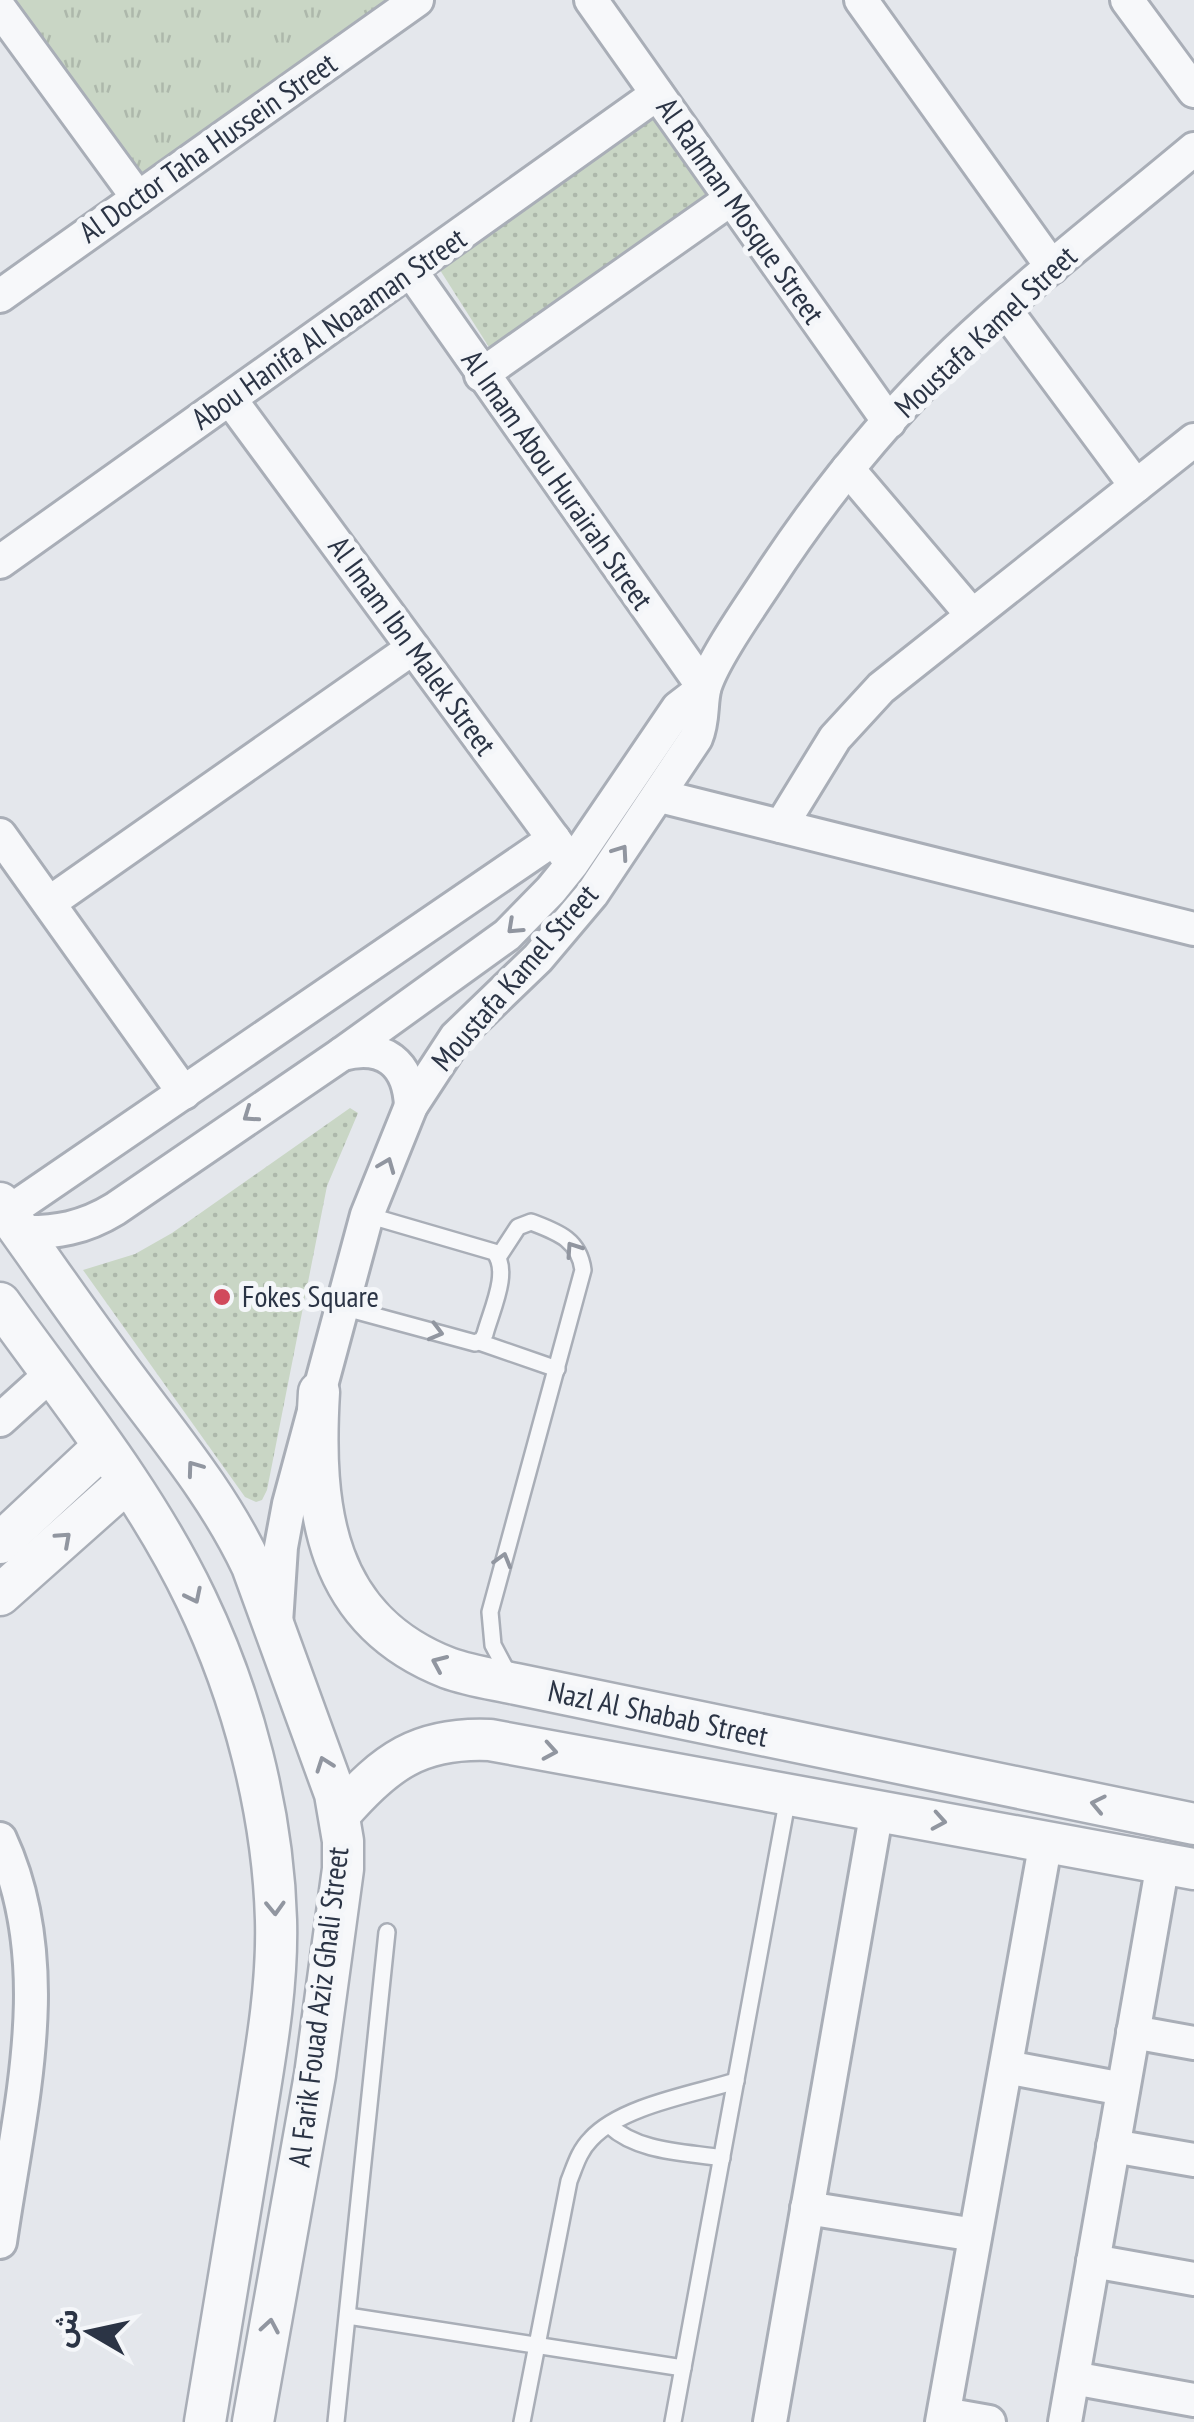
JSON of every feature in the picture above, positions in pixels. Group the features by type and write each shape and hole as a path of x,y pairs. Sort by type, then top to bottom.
{"street":[{"name":"Al Doctor Taha Hussein Street","path":"0,296 417,0"},
{"name":"Al Rahman Mosque Street","path":"591,0 888,422"},
{"path":"860,0 1052,267"},
{"path":"1127,0 1194,91"},
{"path":"2,16 138,198"},
{"name":"Abou Hanifa Al Noaaman Street","path":"0,562 657,94"},
{"name":"Moustafa Kamel Street","path":"9,1216 61,1231 98,1220 342,1054 507,934 552,890 563,852 678,708 704,688 785,553 888,422 954,353 1052,267 1188,168"},
{"path":"481,375 731,200"},
{"name":"Al Imam Abou Hurairah Street","path":"410,270 704,688"},
{"path":"1004,308 1136,486"},
{"name":"Al Imam Ibn Malek Street","path":"230,399 592,894"},
{"path":"781,826 816,766 858,712 907,665 1194,440"},
{"path":"848,470 972,614"},
{"path":"49,904 413,648"},
{"name":"Moustafa Kamel Street","path":"275,1632 289,1504 368,1216 411,1106 444,1051 548,948 592,894 660,796 701,726 704,688"},
{"path":"660,796 1194,929"},
{"path":"0,835 184,1092"},
{"path":"9,1216 184,1092 563,852"},
{"path":"342,1054 359,1050 392,1059 404,1072 411,1106"},
{"name":"Al Farik Fouad Aziz Ghali Street","path":"9,1216 216,1499 252,1566 340,1814 342,1868 314,2074 254,2422"},
{"name":"Al Farik Fouad Aziz Ghali Street","path":"0,1303 103,1447 176,1559 215,1641 232,1688 268,1832 276,1924 264,2063 205,2422"},
{"path":"5,1406 51,1374"},
{"name":"Nazl Al Shabab Street","path":"319,1392 316,1434 321,1510 336,1566 349,1589 384,1628 426,1658 451,1669 516,1684 1194,1824"},
{"path":"0,1543 103,1447"},
{"path":"0,1596 127,1482"},
{"name":"Nazl Al Shabab Street","path":"340,1814 386,1767 409,1753 436,1743 490,1740 1178,1866"},
{"path":"789,1793 798,1743"},
{"path":"770,2422 877,1810"},
{"path":"0,1839 10,1859 30,1932 33,2009 0,2242"},
{"path":"990,2422 943,2418 1046,1841"},
{"path":"1065,2422 1133,2032 1178,1866"},
{"path":"1133,2032 1194,2043"},
{"path":"264,2063 269,2072 286,2081 306,2080 314,2074"},
{"path":"1006,2067 1123,2089"},
{"path":"1113,2146 1194,2160"},
{"path":"808,2208 976,2235"},
{"path":"238,2222 248,2216 269,2218 286,2239"},
{"path":"1093,2261 1194,2278"},
{"path":"1073,2378 1194,2399"}],"lane":[{"path":"368,1216 499,1256 502,1271 486,1334 478,1342"},
{"path":"499,1256 518,1227 526,1222 562,1234 576,1248 583,1270 490,1612 493,1645 516,1684"},
{"path":"342,1307 478,1342 557,1368"},
{"path":"673,2422 789,1793"},
{"path":"336,2422 387,1932"},
{"path":"522,2422 569,2181 586,2145 593,2136 640,2110 736,2080"},
{"path":"610,2126 622,2137 638,2142 722,2158"},
{"path":"348,2316 683,2368"}],"green space":[{"path":"0,0 417,0 138,198"},
{"path":"647,108 712,204 494,355 433,259"},
{"path":"350,1108 358,1113 327,1186 267,1490 262,1500 256,1502 245,1497 83,1270 135,1254 172,1233"}],"place":[{"name":"Fokes Square","path":"222,1297"}]}
